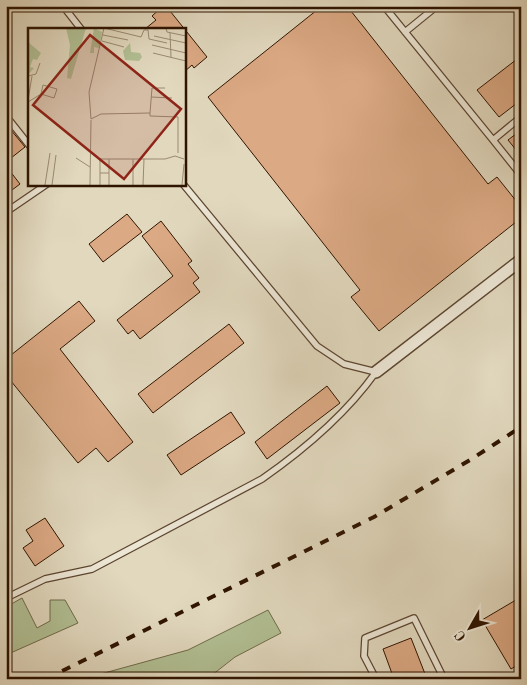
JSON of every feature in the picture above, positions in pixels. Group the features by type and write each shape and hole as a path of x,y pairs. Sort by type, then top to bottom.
{"street":[{"path":"376,372 521,260"}],"lane":[{"path":"63,6 80,28"},
{"path":"384,6 521,175"},
{"path":"405,32 437,6"},
{"path":"6,116 28,144"},
{"path":"492,140 521,118"},
{"path":"6,206 9,210 46,185"},
{"path":"6,598 45,579 92,569 262,479 324,430 359,395 376,372 344,364 317,346 184,185"},
{"path":"376,679 364,656 365,638 414,618 444,679"}],"green space":[{"path":"22,598 37,628 50,621 50,600 65,600 78,623 6,655 6,607"},
{"path":"268,610 281,633 235,657 207,679 90,679 97,675 188,650"}],"building":[{"path":"163,6 166,6 184,28 146,28 156,20 152,16"},
{"path":"322,6 347,6 488,184 497,177 521,207 521,218 379,331 351,297 360,290 208,97"},
{"path":"185,30 207,57 194,68 192,65 185,71"},
{"path":"521,56 521,100 499,117 477,90"},
{"path":"6,124 25,147 6,162"},
{"path":"521,130 521,156 508,140"},
{"path":"6,166 20,184 12,190 6,183"},
{"path":"127,214 142,232 103,262 89,244"},
{"path":"161,221 192,261 188,264 199,278 193,283 200,292 140,339 133,330 128,334 117,320 173,276 142,236"},
{"path":"79,301 95,321 60,349 133,442 108,462 96,448 78,463 6,375 6,359"},
{"path":"229,324 244,343 153,413 138,394"},
{"path":"327,386 340,403 267,459 255,442"},
{"path":"231,412 245,433 181,475 167,455"},
{"path":"45,518 64,546 35,566 23,548 33,541 26,530"},
{"path":"521,597 521,663 511,669 482,620"},
{"path":"411,638 427,679 394,679 383,649"}],"railway":[{"path":"46,679 374,517 470,460 521,427"}]}
